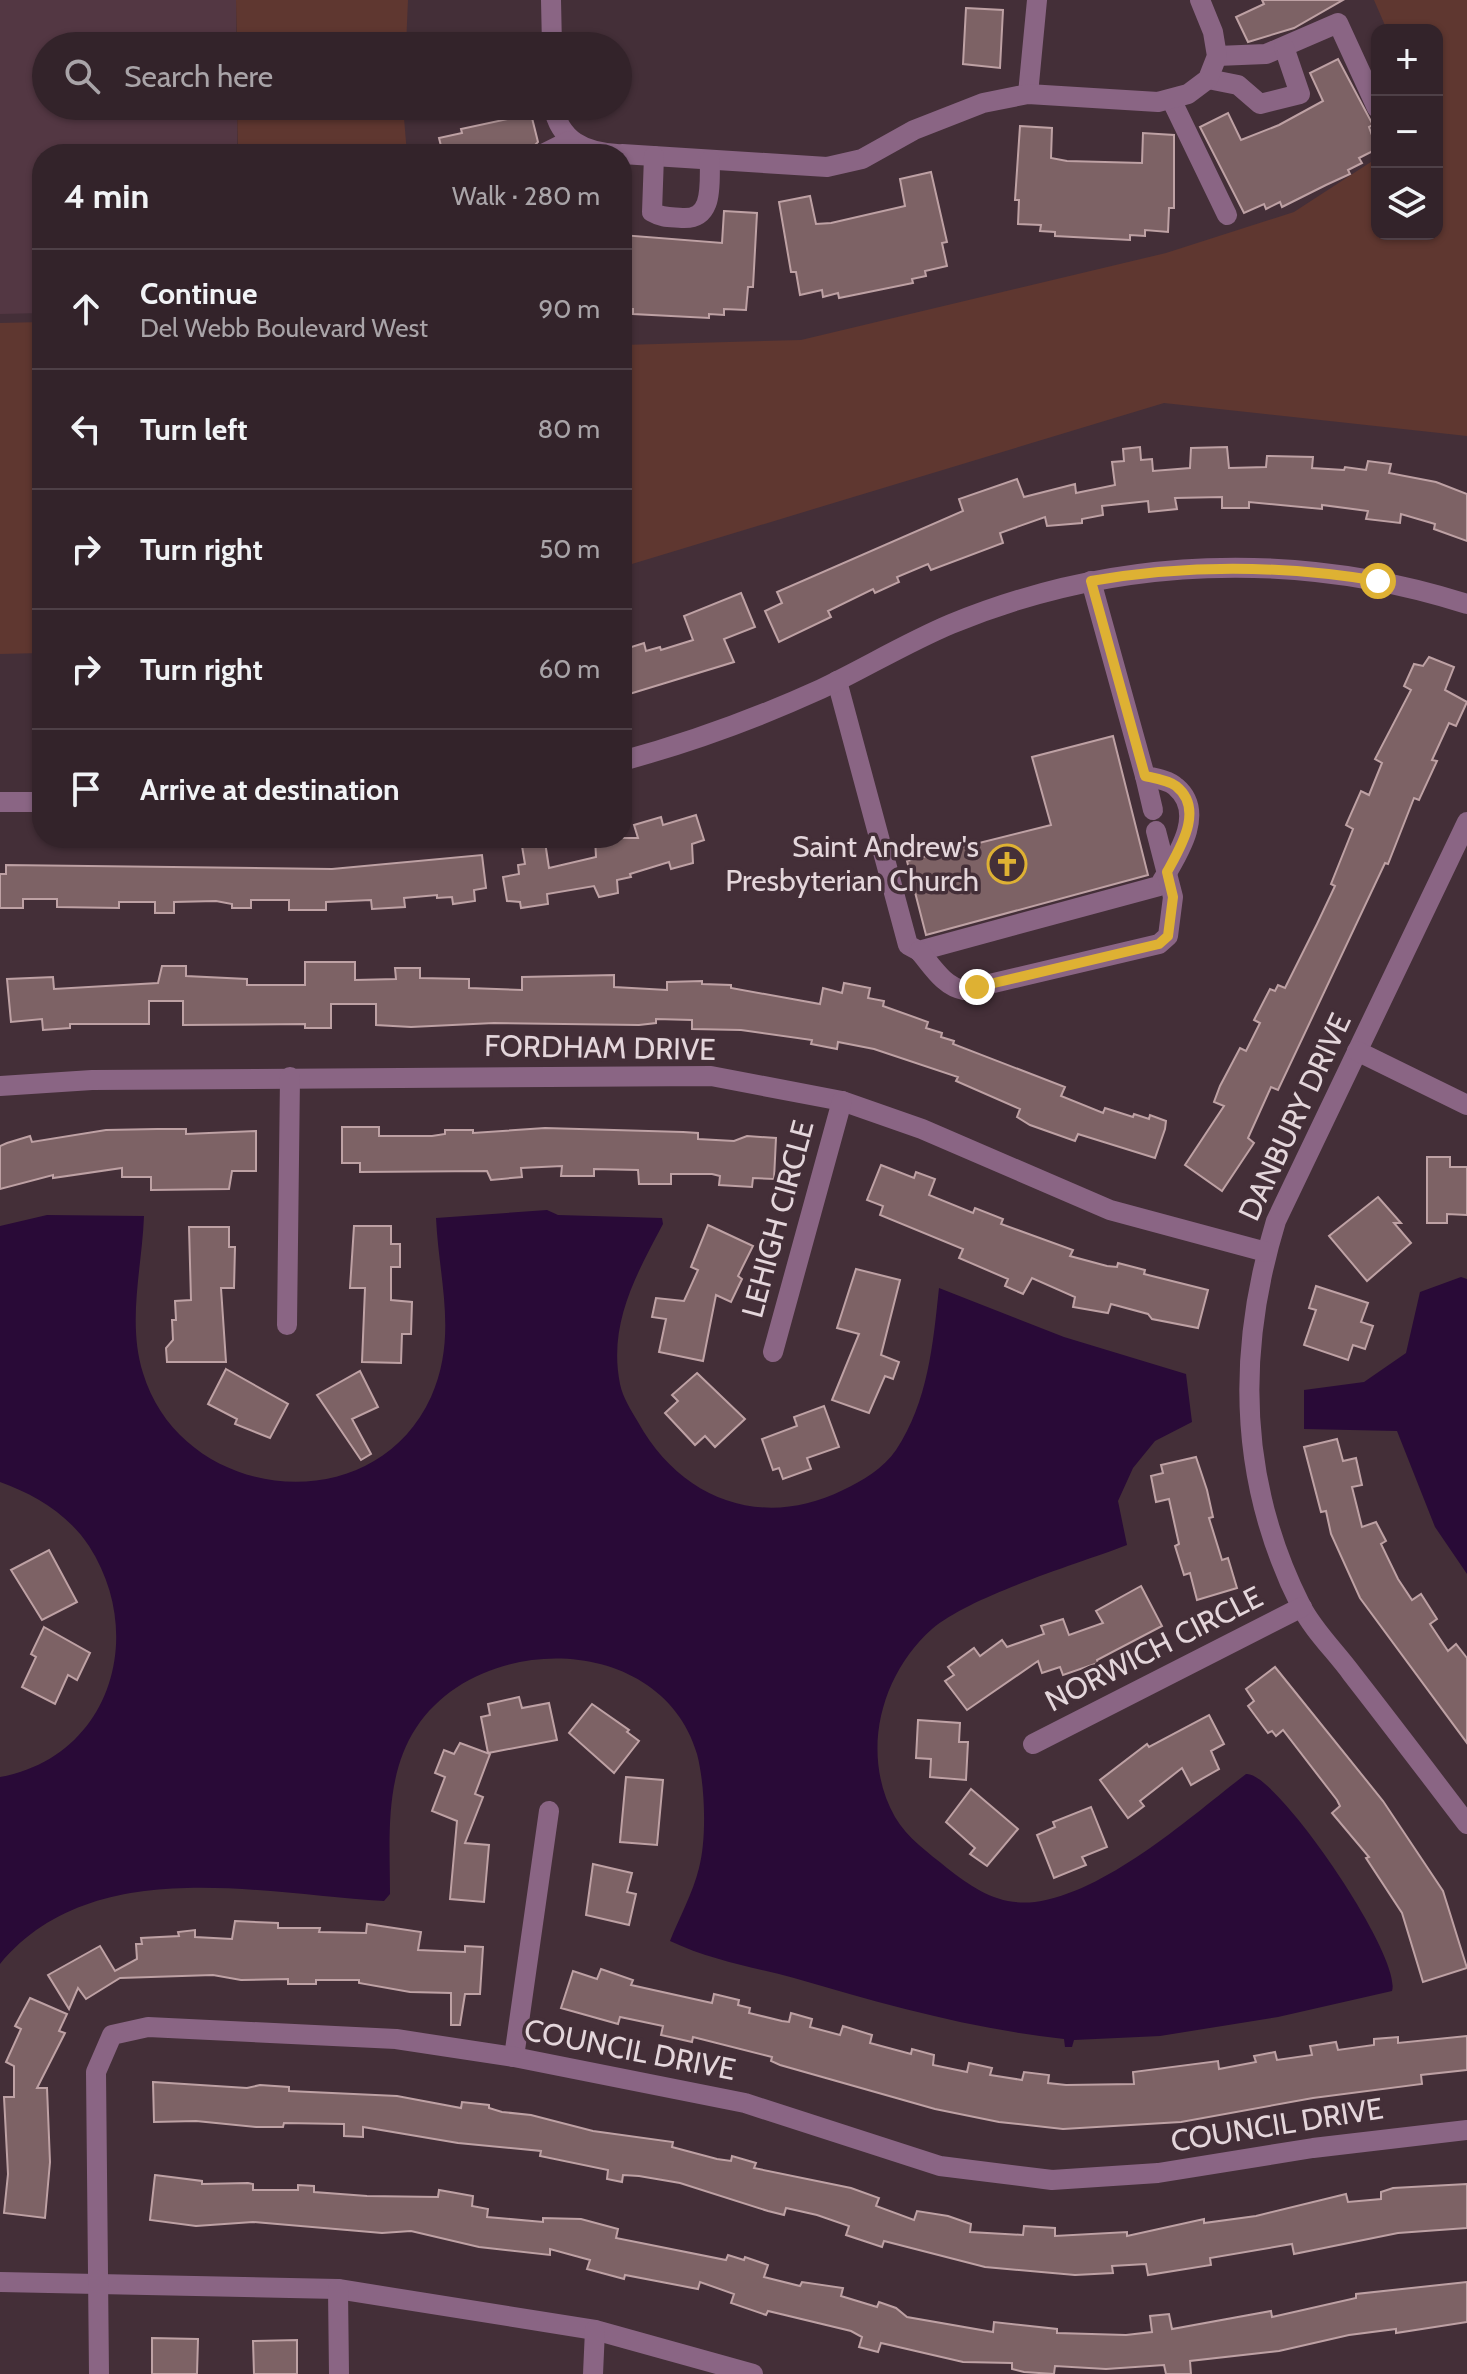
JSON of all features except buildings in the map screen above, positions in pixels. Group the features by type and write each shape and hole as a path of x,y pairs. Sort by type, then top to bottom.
{"street":[{"path":"551,0 552,32"},
{"path":"1028,94 1037,0"},
{"path":"632,155 827,167 862,159 914,130 983,103 1028,94 1158,102 1171,99 1188,94 1208,79 1217,56 1213,32 1200,0"},
{"path":"1217,56 1266,54 1338,23 1371,96"},
{"path":"1208,79 1238,85 1260,104 1300,94 1284,47"},
{"path":"1171,99 1227,215"},
{"path":"559,120 569,141 576,144"},
{"path":"563,144 569,141"},
{"path":"654,156 652,212 693,219 708,206 710,160"},
{"path":"632,758 710,737 837,681 951,624 1037,594 1091,581 1159,571 1282,568 1378,581 1467,604"},
{"path":"1091,581 1153,810"},
{"path":"837,681 908,945 919,951 954,989 964,990 1159,944 1168,936 1173,897 1156,831"},
{"path":"919,951 1159,886 1188,833 1188,808 1175,786 1145,776"},
{"path":"0,802 32,802"},
{"name":"DANBURY DRIVE","path":"1467,822 1288,1192 1266,1252 1250,1330 1249,1420 1262,1499 1302,1607 1467,1824"},
{"path":"1357,1051 1467,1105"},
{"name":"FORDHAM DRIVE","path":"0,1086 92,1080 290,1077 711,1076 842,1101 922,1129 1110,1210 1266,1252"},
{"path":"287,1325 290,1077"},
{"name":"LEHIGH CIRCLE","path":"773,1352 842,1101"},
{"name":"NORWICH CIRCLE","path":"1033,1744 1302,1607"},
{"path":"514,2057 549,1811"},
{"name":"COUNCIL DRIVE","path":"99,2374 96,2072 112,2035 148,2027 396,2039 514,2057 745,2103 940,2166 1052,2180 1158,2173 1313,2148 1467,2130"},
{"path":"0,2282 338,2289 595,2330 753,2374"},
{"path":"338,2289 339,2374"},
{"path":"593,2374 595,2330"}],"shaded area":[{"path":"0,0 236,0 236,32 32,32 32,120 237,120 237,144 32,144 32,313 0,314"},
{"path":"236,0 408,0 407,32 237,32"},
{"path":"1374,0 1467,0 1467,436 1164,403 632,564 632,345 801,340 1166,253 1294,212 1371,162 1371,240 1443,240 1443,24 1384,24"},
{"path":"237,120 404,120 406,144 238,144"},
{"path":"32,322 32,653 0,654 0,323"},
{"path":"547,1210 558,1215 662,1218 663,1224 634,1281 621,1320 617,1362 623,1394 656,1449 677,1471 701,1488 727,1500 754,1507 783,1507 813,1502 843,1490 872,1473 896,1450 907,1432 922,1392 939,1288 1064,1337 1186,1374 1192,1422 1155,1441 1133,1468 1118,1501 1127,1545 972,1604 932,1629 914,1648 888,1692 881,1717 879,1768 884,1793 906,1832 957,1876 998,1899 1022,1903 1062,1895 1118,1869 1246,1774 1261,1780 1282,1801 1334,1868 1378,1942 1390,1971 1392,1991 1278,2017 1160,2036 1074,2040 1072,2047 1065,2047 1064,2039 995,2029 928,2014 685,1948 670,1941 693,1887 702,1856 704,1811 697,1754 677,1714 647,1685 609,1667 567,1659 523,1661 481,1674 445,1696 416,1728 398,1767 394,1788 390,1830 390,1894 384,1901 232,1889 180,1888 129,1893 81,1906 38,1929 0,1964 0,1777 38,1765 68,1745 92,1719 108,1688 115,1653 115,1617 106,1581 81,1535 50,1507 0,1482 0,1226 47,1215 144,1216 136,1315 138,1354 143,1373 164,1416 196,1449 236,1471 280,1481 325,1479 367,1465 404,1438 431,1397 444,1352 445,1330 436,1218"},
{"path":"1461,1277 1467,1279 1467,1574 1435,1527 1397,1431 1304,1429 1304,1390 1364,1382 1406,1353 1420,1292"}],"place":[{"name":"Saint Andrew's Presbyterian Church","path":"1007,864"}],"route":[{"path":"977,987 1159,944 1168,936 1173,897 1167,872 1188,833 1190,816 1186,801 1175,786 1145,776 1091,581 1159,571 1237,567 1282,568 1378,581"}]}
